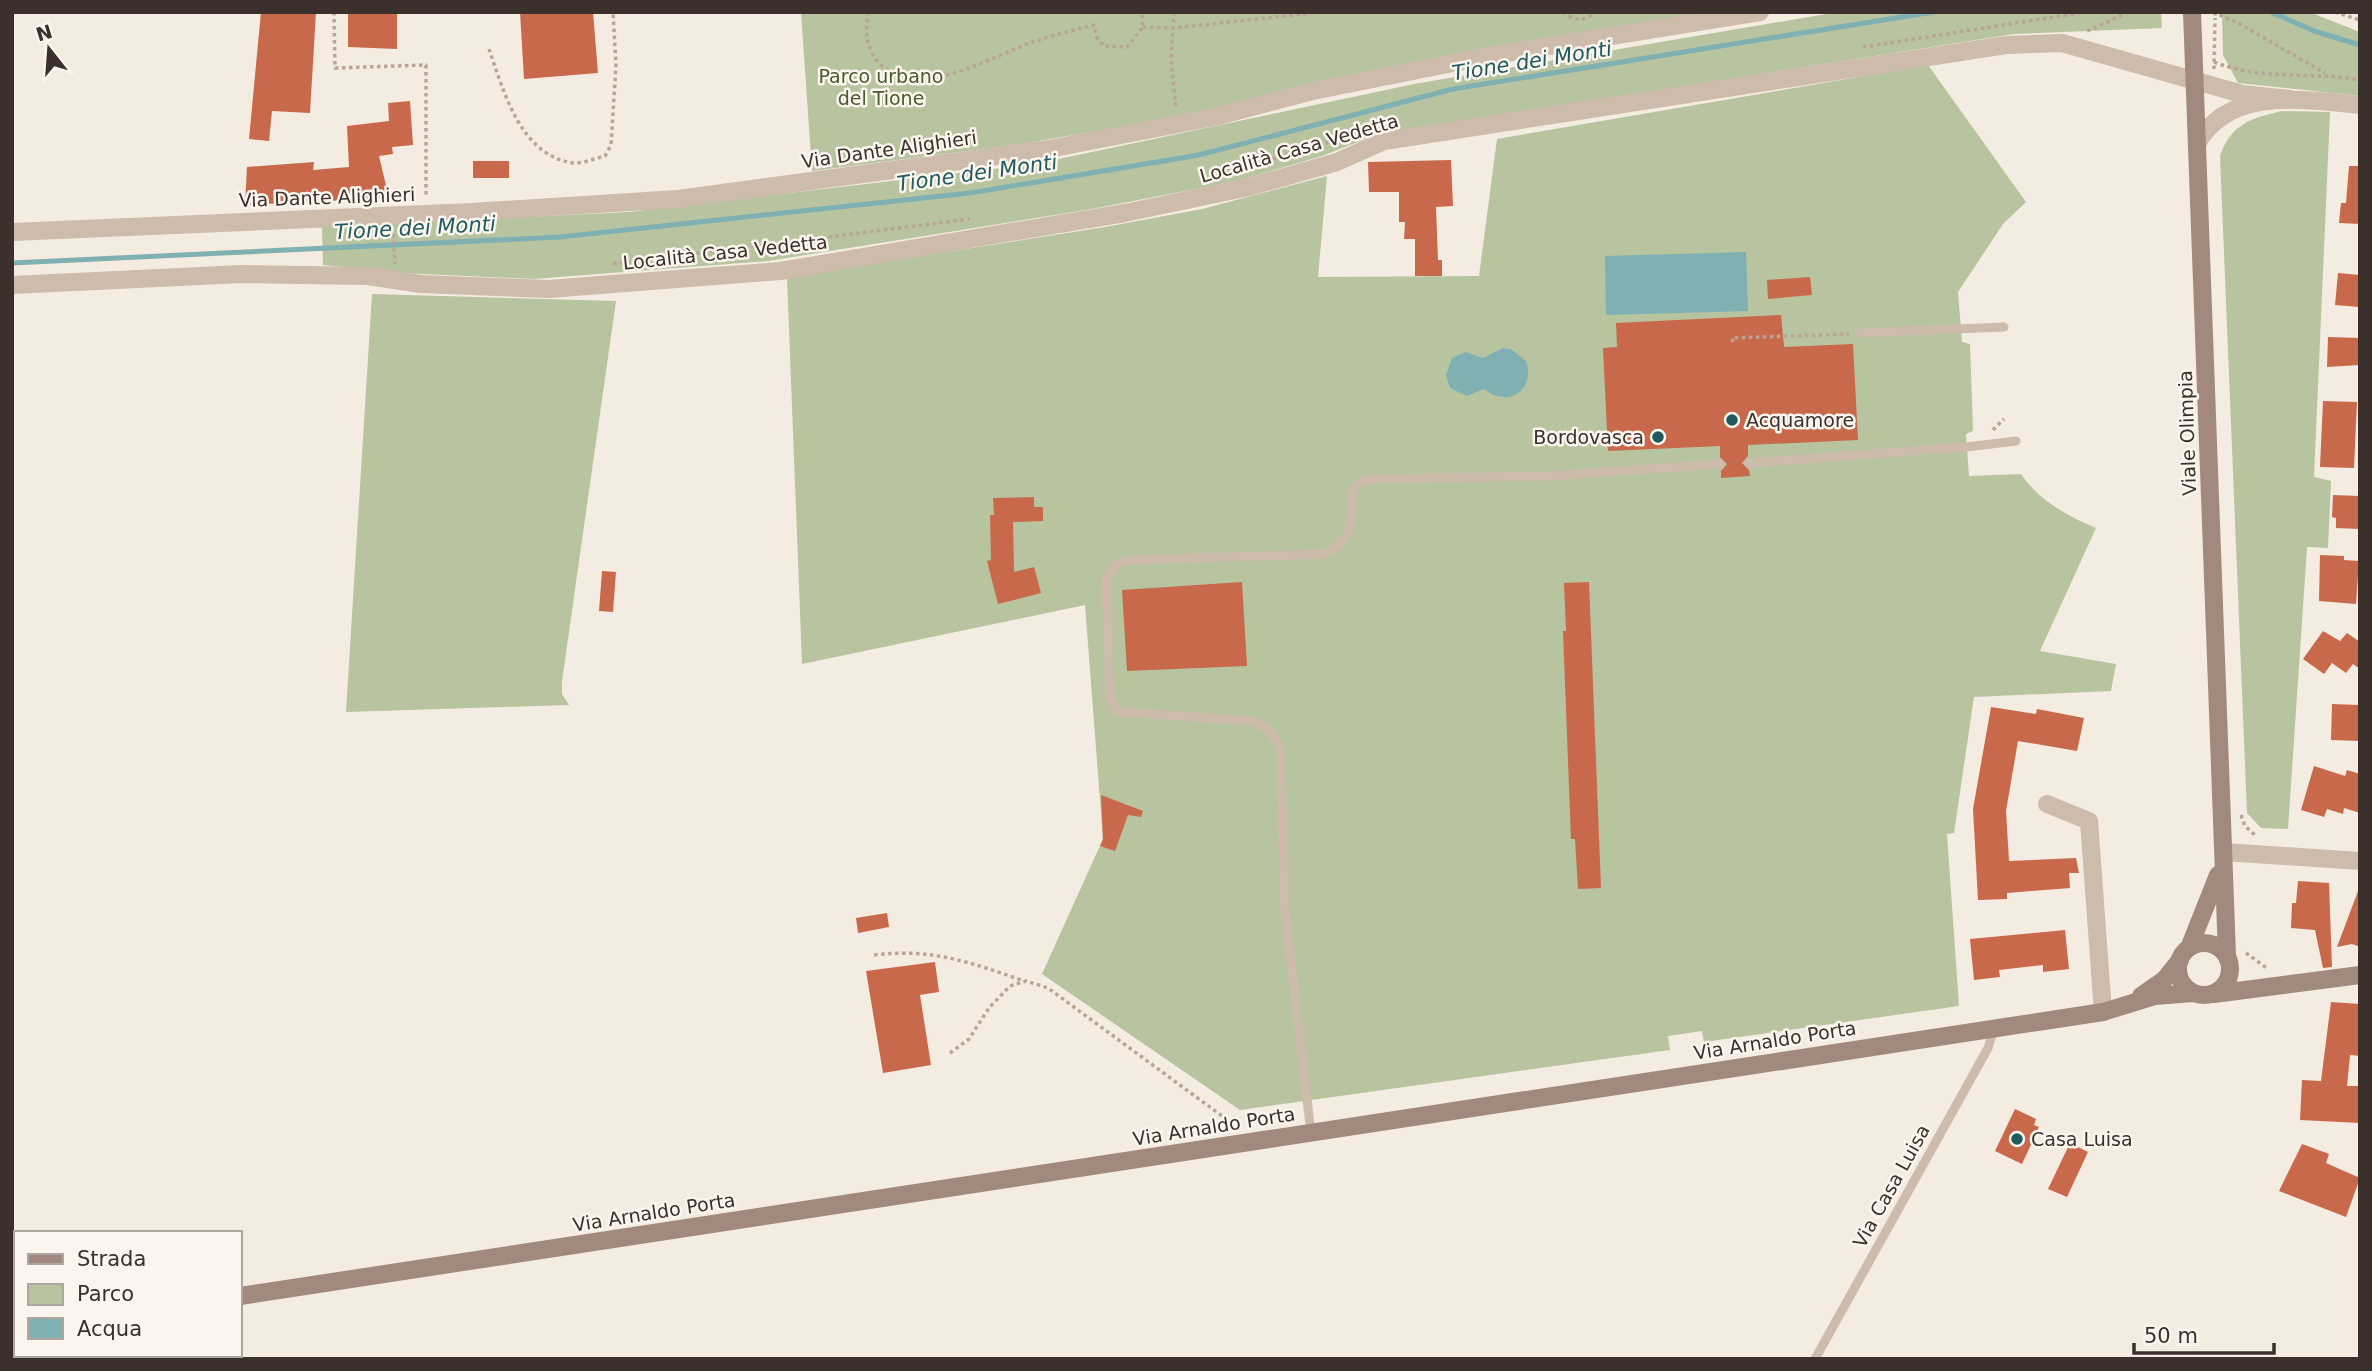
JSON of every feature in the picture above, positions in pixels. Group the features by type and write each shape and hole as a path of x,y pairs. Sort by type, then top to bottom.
{"street":[{"name":"Via Dante Alighieri","path":"12,232 427,214 678,199 1049,149 1178,124 1313,91 1488,56 1760,12"},
{"name":"Viale Olimpia","path":"2192,16 2224,852 2234,956"},
{"name":"Località Casa Vedetta","path":"12,285 242,274 368,276 421,284 549,289 779,271 1125,213 1249,187 1337,162 1384,141 1967,50 2062,43 2242,94 2290,99"},
{"path":"2197,144 2213,121 2232,110 2290,99 2360,105"},
{"path":"2047,804 2089,821 2110,1011"},
{"name":"Viale Olimpia","path":"2110,1011 2164,980 2184,954 2213,893 2224,852"},
{"path":"2224,852 2360,861"},
{"path":"2288,985 2239,976 2234,956 2205,943 2184,954 2179,975 2193,993 2212,995 2288,985 2360,975"},
{"path":"2212,995 2229,979 2234,956"},
{"name":"Via Arnaldo Porta","path":"242,1296 2110,1011 2155,996 2193,993"}],"lane":[{"path":"1860,333 2004,327"},
{"path":"1749,463 2016,441"},
{"path":"1311,1133 1284,903 1281,748 1269,730 1252,721 1118,712 1110,698 1106,579 1116,564 1129,561 1324,554 1340,547 1348,536 1353,488 1367,479 1547,476 1720,464"},
{"name":"Via Casa Luisa","path":"1815,1359 1988,1048 1994,1028"}],"path":[{"path":"334,12 335,68 426,65 427,214"},
{"path":"489,49 512,114 544,153 575,163 605,156 611,145 615,65 612,12"},
{"path":"869,12 867,34 875,58 887,71 925,79 947,75 1035,41 1094,25 1097,38 1104,46 1127,47 1143,27 1142,15"},
{"path":"1174,12 1171,60 1178,124"},
{"path":"1143,27 1173,28 1322,12"},
{"path":"1563,12 1573,20 1583,19 1595,12"},
{"path":"1852,49 2086,12"},
{"path":"2062,43 2129,12"},
{"path":"2214,12 2214,62 2236,71 2266,75 2326,74 2360,79"},
{"path":"2214,12 2326,74"},
{"path":"2335,12 2360,20"},
{"path":"1241,169 1349,136"},
{"path":"604,265 972,219"},
{"path":"393,231 395,264 408,266"},
{"path":"1733,342 1732,338 1860,333"},
{"path":"874,955 910,950 946,956 1048,988 1239,1128"},
{"path":"2234,956 2272,971"},
{"path":"950,1053 969,1039 989,1008 1010,986 1026,981"}],"green space":[{"name":"Parco urbano del Tione","path":"801,12 1723,12 1184,116 1027,143 812,171"},
{"path":"1838,12 2161,12 2162,28 2014,34 1376,135 1322,156 1237,181 1092,209 768,261 533,279 401,273 323,265 322,227 629,212 1035,164 1414,84"},
{"path":"2222,12 2309,12 2360,32 2360,96 2238,83 2223,55"},
{"path":"1928,65 2026,202 2003,224 1958,292 1962,342 1970,344 1973,431 1966,434 1969,476 2021,474 2036,492 2055,507 2096,528 2040,651 2116,664 2111,691 1974,697 1954,833 1947,834 1959,1006 1704,1042 1702,1031 1668,1036 1670,1050 1240,1110 1042,974 1103,839 1085,605 802,664 787,277 1202,209 1327,176 1318,277 1479,276 1497,139"},
{"path":"2282,111 2330,112 2314,477 2331,481 2328,548 2307,547 2288,829 2261,828 2247,813 2220,156 2230,136 2244,124"},
{"path":"372,294 616,301 562,681 562,694 569,705 346,712"}],"water":[{"path":"1746,252 1748,311 1606,315 1605,256"},
{"path":"1503,348 1511,349 1526,361 1527,381 1517,393 1502,397 1484,389 1467,396 1450,388 1446,375 1452,358 1466,352 1483,358"}],"building":[{"path":"261,12 316,12 310,113 272,111 269,141 249,139"},
{"path":"348,12 397,12 397,49 348,47"},
{"path":"520,12 593,12 598,73 524,79"},
{"path":"410,101 413,145 392,147 393,154 379,156 389,198 245,205 247,167 314,162 313,170 349,167 347,126 389,121 388,103"},
{"path":"1451,160 1453,206 1436,207 1438,260 1442,260 1442,276 1415,276 1415,239 1404,239 1405,222 1399,222 1399,192 1369,192 1368,162"},
{"path":"473,161 509,161 509,178 473,178"},
{"path":"2349,166 2360,166 2360,224 2339,223 2341,203 2346,203"},
{"path":"2338,273 2360,275 2359,307 2335,305"},
{"path":"1810,277 1812,295 1768,299 1767,280"},
{"name":"Acquamore","path":"1781,315 1784,347 1853,344 1858,440 1748,445 1748,456 1742,463 1749,470 1750,476 1721,478 1721,471 1727,464 1720,457 1720,446 1608,451 1603,348 1617,347 1616,323"},
{"path":"2328,337 2360,338 2360,365 2327,367"},
{"path":"2323,401 2357,402 2354,468 2320,467"},
{"path":"2333,495 2360,496 2360,529 2336,528 2336,518 2332,517"},
{"path":"1034,497 1034,507 1043,507 1043,521 1013,522 1014,572 1034,567 1041,593 998,604 987,561 991,560 990,515 994,515 993,498"},
{"path":"2320,555 2344,556 2344,560 2359,561 2356,604 2319,601"},
{"path":"602,571 616,572 613,612 599,611"},
{"path":"1242,582 1247,666 1127,671 1122,590"},
{"path":"1589,582 1601,888 1578,889 1575,839 1571,839 1563,631 1566,631 1564,583"},
{"path":"2323,631 2340,641 2347,633 2360,642 2360,669 2353,664 2346,673 2332,663 2324,674 2303,659"},
{"path":"2332,704 2360,705 2360,741 2331,740"},
{"path":"1991,707 2036,714 2037,709 2084,718 2077,751 2018,741 2006,811 2009,861 2076,858 2079,873 2069,873 2070,888 2007,893 2007,899 1978,900 1973,809"},
{"path":"2314,766 2345,776 2347,770 2360,774 2360,813 2344,808 2343,814 2327,809 2324,817 2301,810"},
{"path":"1101,795 1143,811 1141,817 1128,815 1115,851 1100,846 1103,839"},
{"path":"2298,881 2329,883 2332,967 2323,968 2315,930 2291,928 2292,903 2296,903"},
{"path":"2358,891 2360,947 2352,944 2337,947"},
{"path":"887,913 889,927 858,933 856,918"},
{"path":"2065,930 2069,969 2043,972 2043,965 1999,970 2000,977 1974,980 1970,939"},
{"path":"935,962 939,992 920,995 931,1065 883,1073 866,971"},
{"path":"2331,1002 2360,1004 2360,1056 2350,1055 2347,1086 2360,1086 2360,1123 2300,1120 2302,1080 2321,1081"},
{"name":"Casa Luisa","path":"2015,1109 2036,1119 2034,1125 2039,1127 2022,1164 1995,1151"},
{"path":"2070,1143 2088,1152 2067,1197 2048,1189"},
{"path":"2302,1144 2329,1154 2326,1163 2360,1178 2346,1217 2279,1191"}],"waterway":[{"name":"Tione dei Monti","path":"12,263 560,237 970,193 1199,155 1453,89 1933,12"},
{"name":"Tione dei Monti","path":"2271,12 2314,31 2360,45"}],"place":[{"name":"Acquamore","path":"1732,420"},
{"name":"Bordovasca","path":"1658,437"},
{"name":"Casa Luisa","path":"2017,1139"}]}
